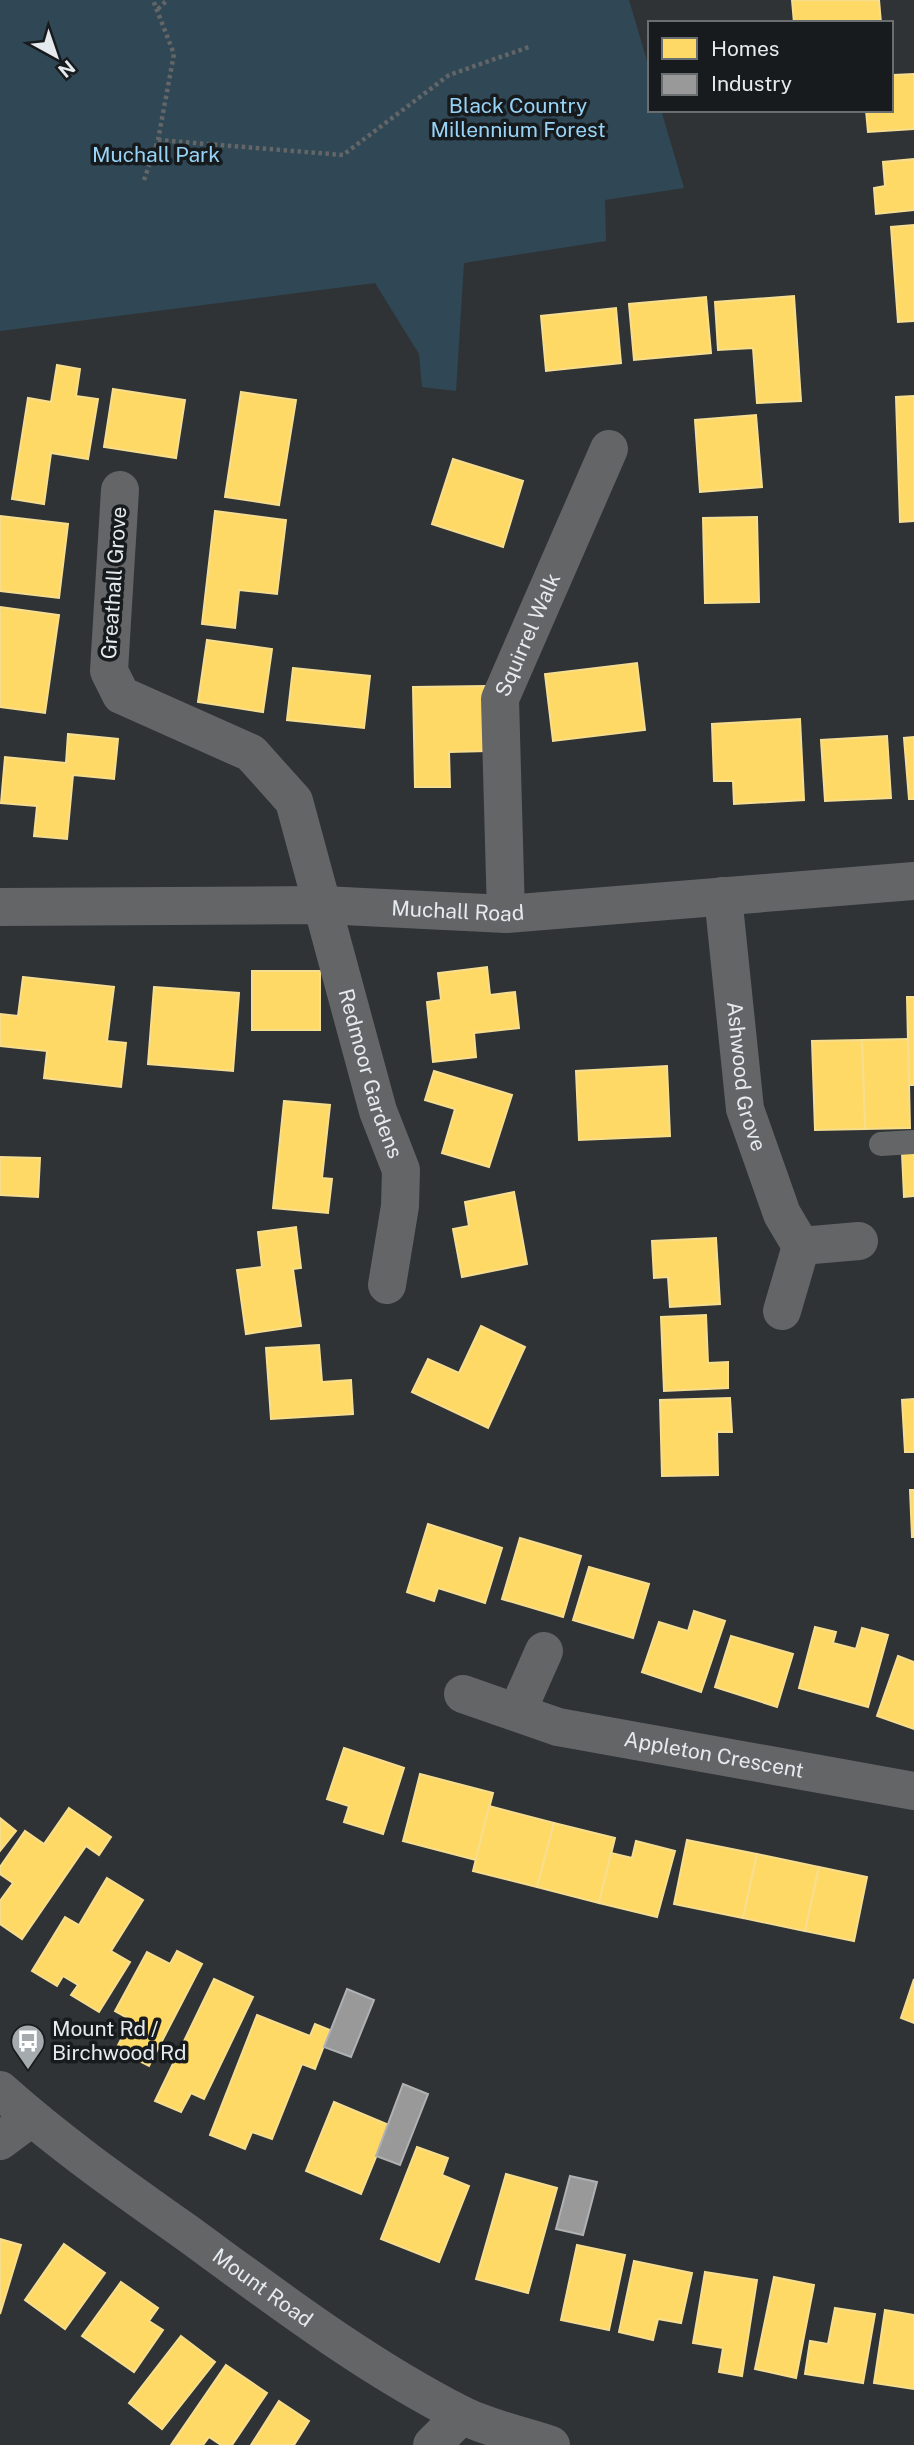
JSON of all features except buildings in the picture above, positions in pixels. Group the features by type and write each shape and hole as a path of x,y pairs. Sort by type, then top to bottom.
{"street":[{"name":"Squirrel Walk","path":"506,914 500,699 609,449"},
{"name":"Greathall Grove","path":"120,490 109,671 121,695 251,753 294,801 323,905"},
{"name":"Muchall Road","path":"0,908 323,905 506,914 914,881"},
{"name":"Ashwood Grove","path":"723,896 745,1109 782,1213 801,1246"},
{"name":"Redmoor Gardens","path":"323,905 379,1111 401,1170 400,1206 387,1285"},
{"path":"782,1311 801,1246 859,1241"},
{"path":"517,1712 544,1651"},
{"name":"Appleton Crescent","path":"463,1694 558,1727 914,1791"},
{"name":"Mount Road","path":"0,2090 31,2118 282,2302 462,2415 551,2445"},
{"path":"0,2141 31,2118"},
{"path":"432,2445 462,2415"}],"lane":[{"path":"881,1144 914,1142"}],"path":[{"path":"144,180 158,140 174,54 153,0"},
{"path":"158,9 167,0"},
{"path":"158,140 343,155 449,75 529,47"}],"green space":[{"name":"Muchall Park","path":"0,0 629,0 648,64 648,112 662,112 684,188 605,200 606,241 464,263 456,391 422,387 419,354 375,283 0,331"}],"place":[{"name":"Mount Rd / Birchwood Rd","path":"28,2071"}],"park label":[{"name":"Black Country Millennium Forest","path":"518,118"}]}
